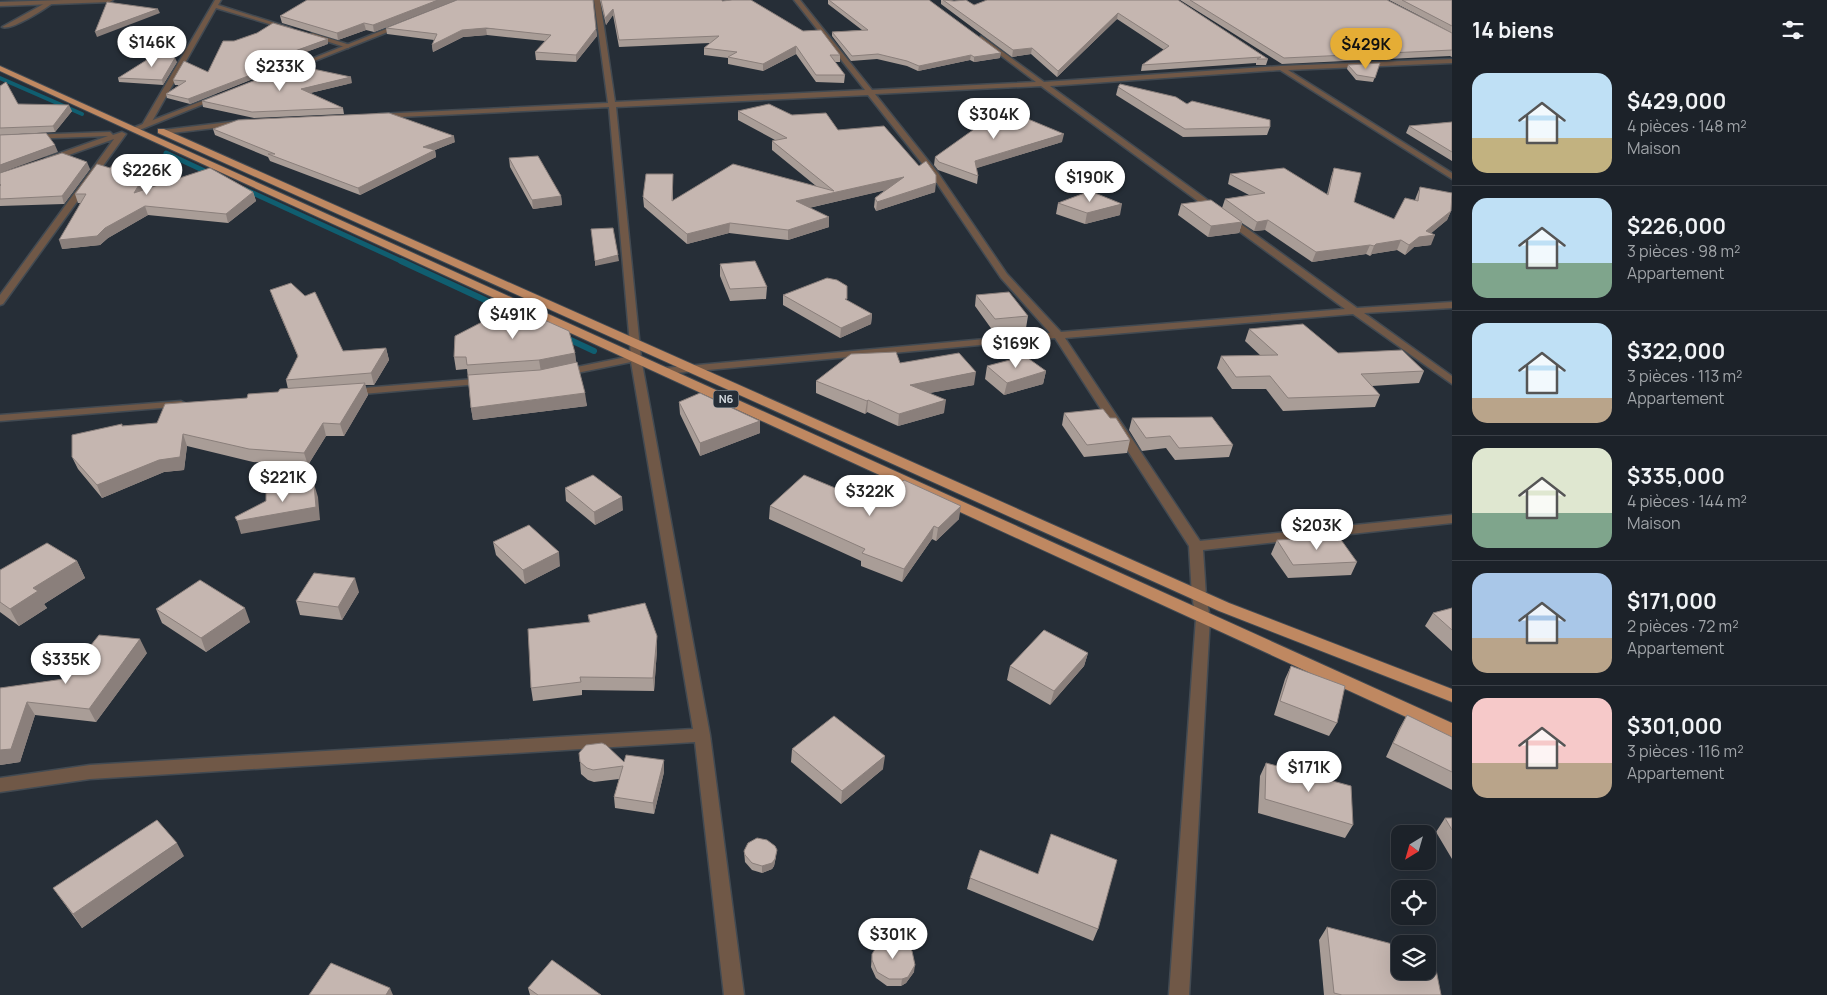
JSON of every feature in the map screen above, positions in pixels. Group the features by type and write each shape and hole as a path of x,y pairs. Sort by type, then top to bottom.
{"highway":[{"name":"N6","path":"0,59 163,132 636,351 665,371 1452,731"},
{"name":"N6","path":"0,68 128,131 636,351 694,370 1224,607 1452,696"}],"street":[{"path":"0,4 110,0"},
{"path":"597,0 612,105 636,351 702,736 734,995"},
{"path":"797,0 935,175 1004,276 1058,335 1196,546 1203,618 1178,995"},
{"path":"5,27 51,2"},
{"path":"146,125 217,3 291,29"},
{"path":"275,74 412,21"},
{"path":"300,32 348,46"},
{"path":"974,34 1452,381"},
{"path":"366,117 1043,84 1281,68 1452,60"},
{"path":"1272,63 1452,176"},
{"path":"38,164 146,125 229,92"},
{"path":"163,132 219,124 258,122"},
{"path":"0,138 128,131"},
{"path":"0,302 128,131"},
{"path":"665,371 694,370 1058,335 1452,305"},
{"path":"550,375 636,351"},
{"path":"344,392 501,380"},
{"path":"0,418 196,403"},
{"path":"1196,546 1452,519"},
{"path":"0,785 90,772 702,736"}],"building":[{"path":"307,0 438,0 373,25 364,23 337,33 280,16"},
{"path":"457,0 593,0 596,29 576,55 535,52 551,35 486,28 462,30 432,45 437,34 386,28"},
{"path":"601,0 751,0 803,31 821,30 840,55 830,55 845,75 816,75 796,46 763,64 728,57 737,52 704,48 719,36 619,40 613,9 605,18"},
{"path":"829,0 929,0 1001,53 974,57 971,55 919,66 878,54 852,56 832,32 868,30"},
{"path":"943,0 966,0 974,5 987,0 1178,0 1268,59 1257,59 1261,57 1142,65 1169,46 1118,13 1058,71 1032,48 1013,50"},
{"path":"1190,0 1387,0 1452,33 1452,50 1284,58"},
{"path":"1402,0 1452,0 1452,26"},
{"path":"107,2 158,9 95,32"},
{"path":"273,23 328,39 270,60 282,63 188,99 166,94 186,81 173,80 184,61 208,72 223,41 234,41 257,33"},
{"path":"161,51 175,58 162,80 118,78"},
{"path":"1380,63 1375,78 1357,75 1348,65"},
{"path":"294,65 351,77 301,89 343,108 252,112 202,101"},
{"path":"6,82 18,104 69,105 53,126 0,128 0,86"},
{"path":"1120,84 1176,97 1187,104 1192,101 1270,120 1270,127 1185,129 1118,87"},
{"path":"769,104 792,115 826,113 838,130 884,126 919,166 926,161 936,175 936,183 877,202 875,198 904,177 796,201 829,217 788,230 730,223 687,234 643,197 646,174 673,174 672,201 733,164 834,191 772,141 787,138 738,111"},
{"path":"1001,110 1011,112 1064,134 975,161 978,176 939,162 935,157"},
{"path":"389,113 454,136 423,147 435,150 358,188 268,154 275,154 213,129 238,120"},
{"path":"1452,122 1452,152 1409,126"},
{"path":"46,133 55,145 0,165 0,135"},
{"path":"62,153 87,162 62,196 0,199 0,173"},
{"path":"538,156 561,196 532,200 509,158"},
{"path":"155,158 134,193 210,168 253,192 226,214 145,206 105,228 97,236 59,240 86,194 75,194 97,164 110,168 116,160"},
{"path":"1284,168 1328,195 1334,168 1361,173 1354,202 1394,219 1405,198 1418,201 1420,187 1452,193 1451,211 1426,231 1435,235 1419,237 1409,245 1401,240 1376,244 1374,246 1316,252 1268,220 1257,222 1225,199 1265,193 1230,174"},
{"path":"1090,191 1122,204 1087,213 1058,203"},
{"path":"1211,200 1242,222 1211,226 1181,204"},
{"path":"613,228 618,255 595,261 591,229"},
{"path":"755,261 767,287 730,289 720,264"},
{"path":"827,278 837,280 847,286 847,299 845,299 872,314 841,328 783,295"},
{"path":"291,283 305,296 315,292 343,351 386,348 371,373 286,380 298,356 270,290"},
{"path":"1009,292 1028,316 995,319 976,295"},
{"path":"513,306 569,331 575,353 539,360 467,365 466,357 454,357 455,336"},
{"path":"1303,324 1338,353 1402,350 1424,371 1361,374 1380,395 1288,398 1270,376 1236,377 1221,356 1278,355 1249,329"},
{"path":"896,352 900,363 959,353 976,372 910,385 946,400 899,414 868,400 816,381 851,354"},
{"path":"1025,356 1046,371 1007,383 987,366"},
{"path":"577,362 585,393 471,408 468,375 540,370"},
{"path":"365,383 340,424 323,423 304,453 249,449 183,434 180,457 159,460 97,485 72,457 72,435 122,424 122,426 157,423 165,404 247,398 248,394 278,392 280,389"},
{"path":"700,393 760,421 700,443 679,402"},
{"path":"1103,409 1110,418 1116,418 1130,440 1087,445 1064,413"},
{"path":"1212,417 1233,445 1179,448 1170,436 1146,438 1132,418"},
{"path":"593,475 622,497 594,512 565,488"},
{"path":"804,475 876,505 904,480 961,506 938,528 934,526 904,569 862,553 865,549 770,506"},
{"path":"314,484 316,507 237,521 235,517 266,501 266,493"},
{"path":"529,525 559,552 523,570 493,542"},
{"path":"1339,537 1357,562 1293,565 1277,540"},
{"path":"47,543 77,561 33,588 38,591 10,609 0,602 0,570"},
{"path":"314,573 355,578 338,607 296,601"},
{"path":"200,580 245,608 201,638 156,609"},
{"path":"645,603 657,636 653,678 580,677 581,682 531,688 528,629 590,622 588,615"},
{"path":"1452,608 1452,630 1433,613"},
{"path":"1044,630 1088,653 1054,691 1010,666"},
{"path":"99,635 140,639 89,709 27,702 11,749 0,750 0,688 64,679"},
{"path":"1291,666 1345,686 1337,723 1280,701"},
{"path":"1407,715 1452,737 1452,772 1393,743"},
{"path":"834,716 885,756 842,791 792,749"},
{"path":"602,743 624,762 626,755 664,760 653,803 614,797 623,766 593,770 580,762 579,753 586,745"},
{"path":"1266,763 1351,786 1353,825 1265,799"},
{"path":"1445,818 1452,818 1452,830"},
{"path":"157,820 177,843 73,914 53,888"},
{"path":"1051,834 1117,860 1098,929 970,878 980,850 1038,874"},
{"path":"757,838 767,840 775,846 777,850 772,863 762,866 752,863 745,855 744,851 748,843"},
{"path":"1327,927 1391,944 1391,980 1436,980 1436,969 1441,995 1342,995 1334,993"},
{"path":"893,940 907,946 912,951 915,965 908,977 902,979 889,979 877,972 872,960 872,954 879,943"},
{"path":"552,960 601,995 538,995 528,988"},
{"path":"331,963 390,988 386,995 309,995"}],"waterway":[{"path":"0,78 82,114"},
{"path":"166,153 211,174"},
{"path":"244,189 403,262"},
{"path":"401,261 513,313"},
{"path":"562,336 594,351"}]}
